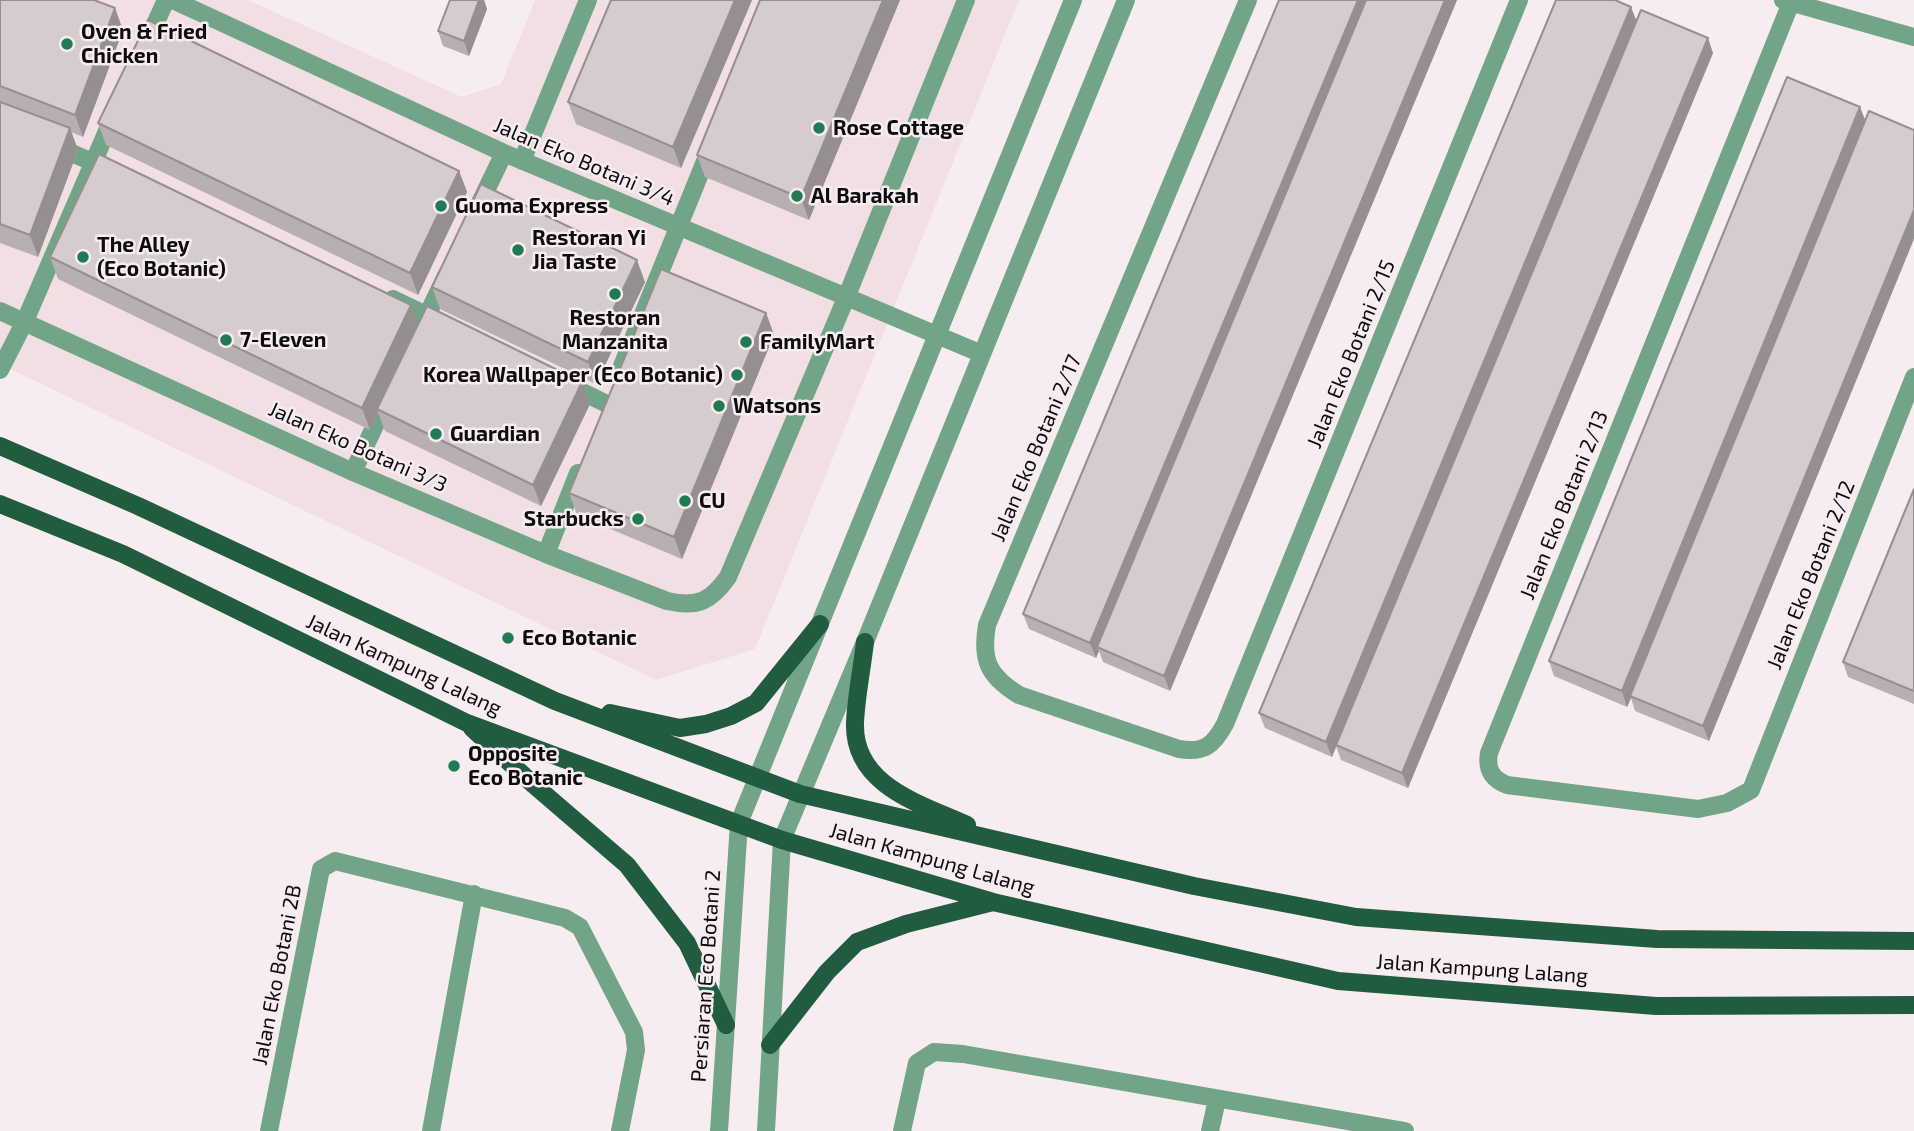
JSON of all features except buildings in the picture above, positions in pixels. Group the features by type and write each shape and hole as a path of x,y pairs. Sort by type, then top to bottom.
{"main road":[{"name":"Jalan Kampung Lalang","path":"0,446 138,506 555,701 800,794 1194,886 1356,917 1657,939 1914,941"},
{"name":"Jalan Kampung Lalang","path":"0,504 123,554 467,723 782,840 993,902 1338,981 1656,1006 1914,1005"},
{"path":"555,701 680,728 706,724 756,704 820,624"},
{"path":"865,642 855,725 859,751 877,779 897,793 1005,842"},
{"path":"467,723 543,794 627,865 687,943 726,1025"},
{"path":"770,1045 827,972 857,942 906,924 993,902"}],"street":[{"path":"138,62 166,0"},
{"name":"Jalan Eko Botani 3/4","path":"173,0 522,161 982,355"},
{"path":"522,161 588,0"},
{"path":"846,298 966,0"},
{"name":"Persiaran Eco Botani 2","path":"719,1131 739,823 1073,0"},
{"path":"766,1131 782,840 1126,0"},
{"name":"Jalan Eko Botani 2/17","path":"1225,724 1215,741 1204,748 1192,751 1167,745 1019,695 1000,684 988,666 984,646 987,625 1248,0"},
{"name":"Jalan Eko Botani 2/15","path":"1225,724 1519,0"},
{"path":"1788,1 1914,37"},
{"name":"Jalan Eko Botani 2/13","path":"1751,790 1727,803 1699,809 1507,785 1498,782 1490,774 1487,764 1489,753 1788,1"},
{"path":"0,370 26,321 121,100"},
{"path":"35,138 130,179"},
{"path":"547,374 609,397 714,138"},
{"path":"468,228 504,153"},
{"path":"416,339 451,265"},
{"path":"378,293 463,333"},
{"name":"Jalan Eko Botani 3/3","path":"0,311 353,472 546,554 667,601 685,605 703,601 718,592 729,576 846,298"},
{"path":"353,472 399,376"},
{"name":"Jalan Eko Botani 2/12","path":"1751,790 1914,377"},
{"path":"546,554 586,454"},
{"name":"Jalan Eko Botani 2B","path":"269,1131 321,869 335,861 565,918 580,927 634,1032 636,1050 620,1131"},
{"path":"431,1131 474,894"},
{"path":"902,1131 916,1063 934,1052 963,1054 1405,1131"},
{"path":"1210,1131 1217,1100"}],"shaded area":[{"path":"0,0 248,0 462,97 501,84 535,0 1019,0 755,649 656,680 0,364"}],"place":[{"name":"Oven & Fried Chicken","path":"67,44"},
{"name":"Rose Cottage","path":"819,128"},
{"name":"Al Barakah","path":"797,196"},
{"name":"Guoma Express","path":"441,206"},
{"name":"Restoran Yi Jia Taste","path":"518,250"},
{"name":"The Alley (Eco Botanic)","path":"83,257"},
{"name":"Restoran Manzanita","path":"615,294"},
{"name":"7-Eleven","path":"226,340"},
{"name":"FamilyMart","path":"746,342"},
{"name":"Korea Wallpaper (Eco Botanic)","path":"737,375"},
{"name":"Watsons","path":"719,406"},
{"name":"Guardian","path":"436,434"},
{"name":"CU","path":"685,501"},
{"name":"Starbucks","path":"638,519"},
{"name":"Eco Botanic","path":"508,638"},
{"name":"Opposite Eco Botanic","path":"454,766"}]}
